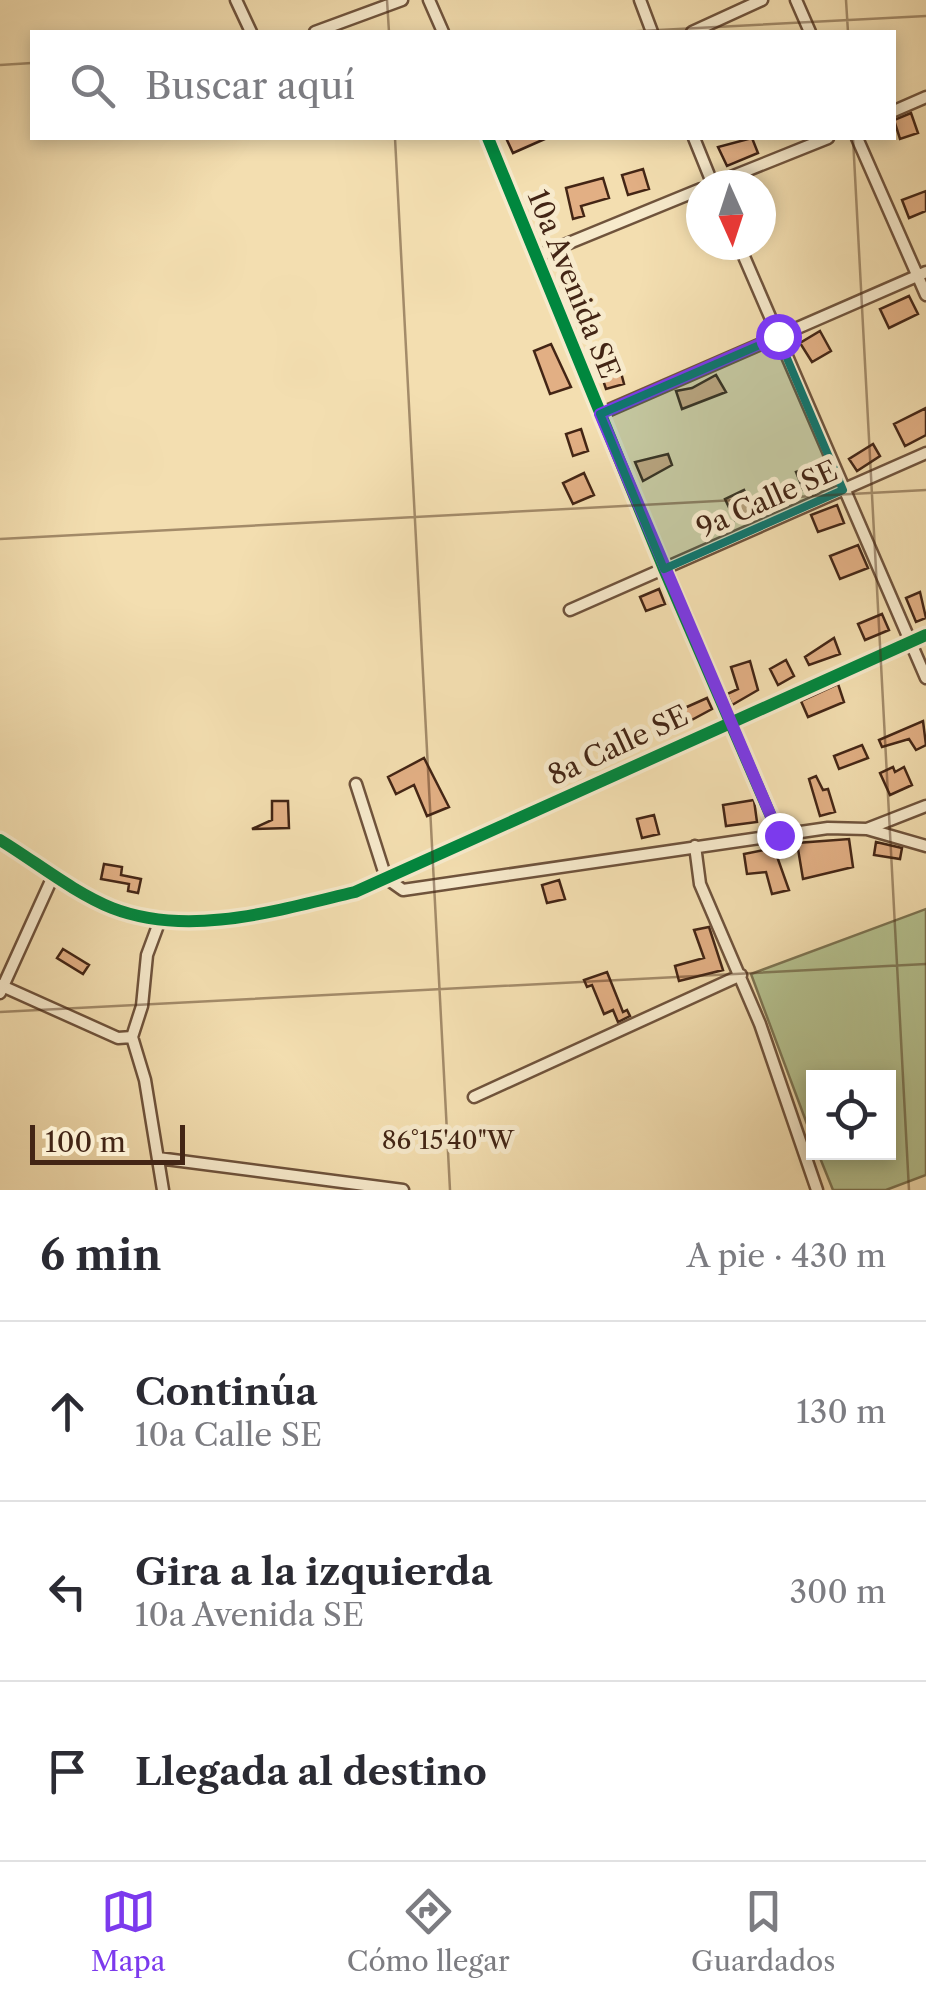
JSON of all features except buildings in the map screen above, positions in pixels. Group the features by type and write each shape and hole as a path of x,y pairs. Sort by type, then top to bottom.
{"street":[{"path":"236,0 249,30"},
{"path":"320,30 402,0"},
{"path":"429,0 442,30"},
{"path":"640,0 651,30"},
{"path":"696,30 762,0"},
{"path":"796,0 809,30"},
{"path":"896,110 926,98"},
{"name":"10a Avenida SE","path":"489,140 664,569 779,835"},
{"path":"695,140 706,170"},
{"path":"749,170 823,140"},
{"path":"858,140 922,274 926,295"},
{"path":"536,256 686,195"},
{"path":"745,260 926,678"},
{"path":"600,414 922,274"},
{"name":"9a Calle SE","path":"570,610 926,453"},
{"name":"8a Calle SE","path":"0,841 110,907 160,920 218,919 355,892 926,635"},
{"path":"356,784 386,878 395,888 410,889 849,826 926,846"},
{"path":"867,829 926,806"},
{"path":"695,846 700,884 741,975 817,1190"},
{"path":"54,874 1,988 118,1038 132,1038"},
{"path":"160,920 147,955 142,1006 132,1038 146,1080 163,1190"},
{"path":"474,1097 741,975"},
{"path":"158,1158 402,1190"}],"highlighted area":[{"path":"778,337 843,490 664,569 600,414"}],"green space":[{"path":"926,909 926,1175 886,1190 833,1190 821,1160 896,1160 896,1070 806,1070 806,1121 751,974"}],"cycle path":[{"path":"489,140 664,569 779,835"},
{"path":"0,840 83,894 141,917 203,921 296,906 355,892 926,635"}],"route":[{"path":"778,336 600,414 779,835"}]}
